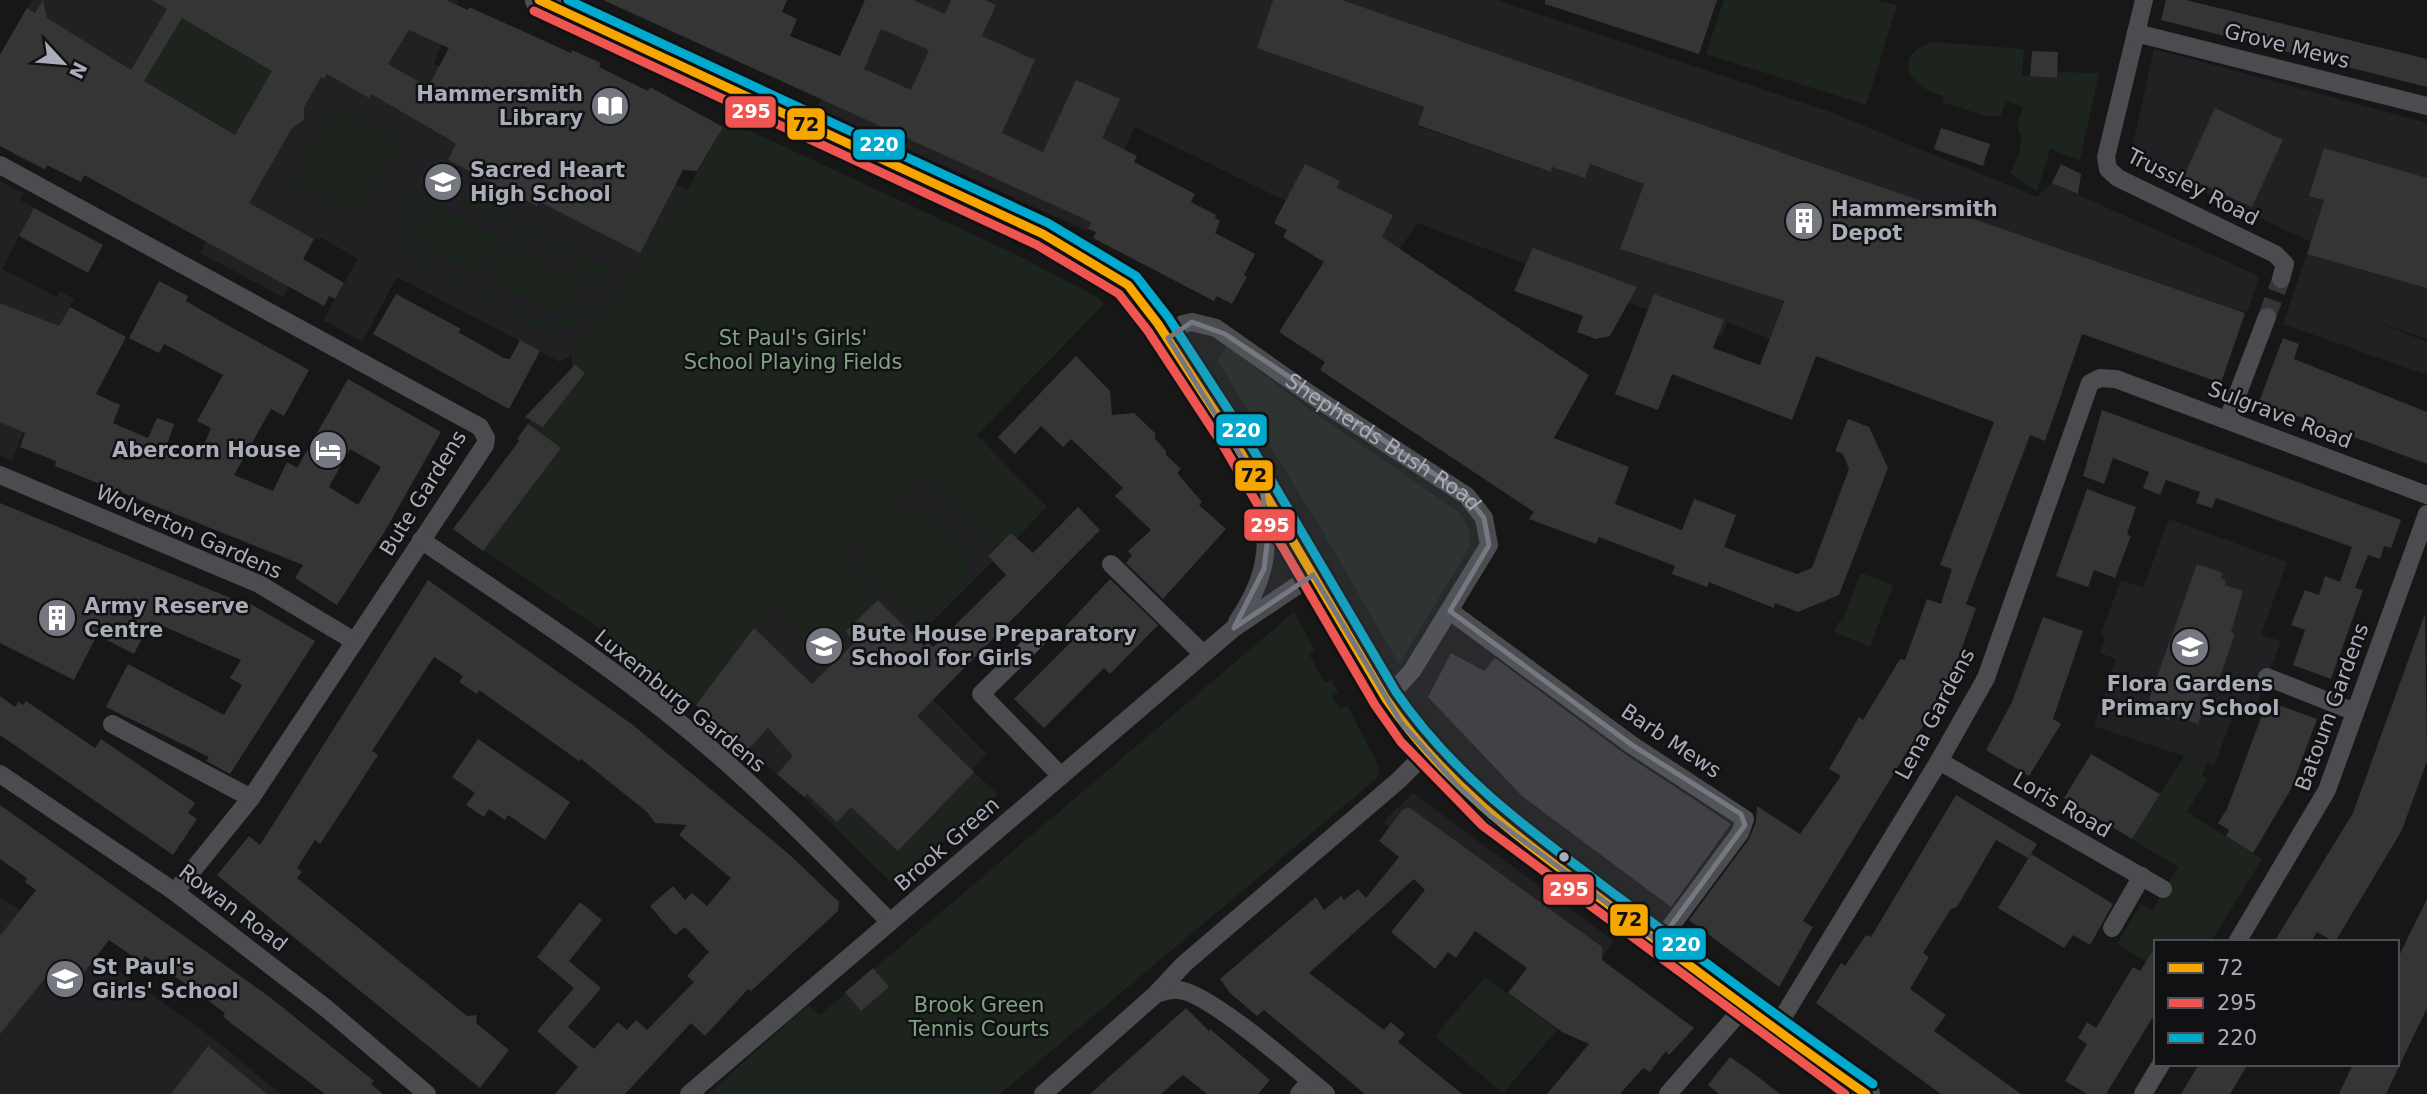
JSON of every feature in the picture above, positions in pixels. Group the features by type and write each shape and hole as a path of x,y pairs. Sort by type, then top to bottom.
{"main road":[{"path":"539,0 1085,257 1128,285 1168,338 1386,699 1427,752 1490,816 1775,1030 1866,1094"}],"street":[{"name":"Trussley Road","path":"2144,0 2106,157 2108,169 2118,178 2275,254 2285,264 2281,279"},
{"name":"Grove Mews","path":"2136,33 2427,106"},
{"name":"Bute Gardens","path":"0,165 480,427 486,438 485,445 251,798 175,892"},
{"path":"2228,419 2267,317"},
{"name":"Shepherds Bush Road","path":"1168,338 1184,324 1192,322 1216,328 1472,501 1484,518 1489,545 1407,679 1386,699"},
{"name":"Lena Gardens","path":"1775,1030 1939,761 1986,678 2086,388 2100,378 2116,379"},
{"name":"Sulgrave Road","path":"2116,379 2427,495"},
{"name":"Wolverton Gardens","path":"0,475 259,584 354,641"},
{"name":"Brook Green","path":"1234,628 1252,598 1264,569 1268,536 1262,490"},
{"name":"Batoum Gardens","path":"2238,940 2319,808 2427,514"},
{"name":"Luxemburg Gardens","path":"421,540 576,646 689,731 835,866 890,922"},
{"path":"1111,565 1203,654"},
{"name":"Brook Green","path":"690,1094 1234,628 1313,575"},
{"name":"Barb Mews","path":"1450,611 1632,745 1745,819 1740,833 1659,942"},
{"path":"1037,639 981,694 1061,776"},
{"path":"2267,677 2355,712"},
{"path":"112,724 251,798"},
{"path":"1043,1094 1156,994 1184,964 1399,780 1427,752"},
{"name":"Loris Road","path":"1939,761 2163,889"},
{"name":"Rowan Road","path":"0,774 175,892 327,1009 427,1094"},
{"path":"2112,928 2142,876"},
{"path":"1156,994 1178,989 1203,1000 1270,1046 1305,1087 1326,1094"},
{"path":"1668,1094 1744,1007"},
{"path":"2143,1094 2160,1066"}],"highlighted area":[{"path":"1192,322 1225,334 1467,496 1484,518 1489,545 1450,611 1632,745 1741,814 1745,825 1659,942 1490,816 1456,784 1402,724 1313,575 1234,628 1264,569 1268,536 1262,490 1168,338"}],"shaded area":[{"name":"Sacred Heart High School","path":"32,0 458,0 434,64 687,190 572,355 560,362 397,277 362,342 323,320 358,259 322,238 314,239 283,297 200,253 232,193 75,111 45,170 12,154 43,95 0,73 0,54"},
{"path":"865,0 1273,0 1257,48 1424,107 1418,126 1550,172 1552,167 1585,178 1590,164 1658,189 1621,249 1783,301 1770,339 1728,322 1721,337 1417,223 1396,255 1135,127 1087,231 817,108"},
{"path":"1342,0 1497,0 1830,112 2037,197 2052,183 2259,276 2248,311 2237,310"},
{"path":"2154,49 2427,123 2427,339 2369,319 2427,342 2427,375 2283,324 2311,242 2130,157"},
{"path":"0,181 24,193 20,200 34,208 2,269 57,297 60,291 74,299 54,336 48,369 12,461 0,456"},
{"name":"Bute House Preparatory School for Girls","path":"920,474 994,549 988,555 993,561 894,660 987,754 972,770 997,794 975,818 890,881 804,797 696,705 773,604 787,614"},
{"name":"Flora Gardens Primary School","path":"2169,519 2287,562 2261,635 2281,641 2252,717 2235,711 2214,766 2094,726 2116,659 2100,653 2105,639 2101,633 2121,580 2143,588"},
{"path":"1413,793 1614,941 1588,976 1383,822"},
{"name":"St Paul's Girls' School","path":"0,898 97,955 218,1042 281,1094 0,1094"}],"green space":[{"path":"1724,0 1876,0 1897,5 1866,105 1706,54"},
{"path":"182,18 272,71 235,135 144,81"},
{"path":"1934,42 2024,49 2022,75 2056,78 2057,72 2099,73 2080,160 2050,149 2037,192 2010,173 2020,150 2021,138 2017,126 2023,107 2006,101 2001,115 1989,117 1942,102 1944,96 1921,86 1913,79 1909,70 1908,62 1912,54 1920,47"},
{"path":"336,103 395,138 401,145 400,151 357,217 290,181"},
{"name":"St Paul's Girls' School Playing Fields","path":"727,120 1017,255 1095,296 1104,304 977,435 1047,507 1017,538 1011,533 994,549 920,475 842,557 879,593 821,655 783,619 787,614 773,604 696,705 603,631 453,529 519,441 517,439 532,418 529,413 572,368 572,353 687,190"},
{"path":"431,187 455,190 613,271 609,279 594,272 596,299 584,319 562,328 535,326 405,256 396,234 398,214 410,198","holes":["432,194 454,198 570,259 580,269 585,281 587,292 580,312 559,321 544,320 421,258 412,250 405,241 404,220 415,202"]},
{"path":"428,201 501,239 481,276 409,238"},
{"path":"509,243 581,282 562,318 489,280"},
{"path":"1227,346 1309,409 1456,510 1466,523 1470,537 1469,548 1399,664 1316,520 1217,360"},
{"path":"915,502 974,558 963,569 972,577 935,615 927,607 916,619 857,562 868,551 859,543 896,505 904,513"},
{"path":"1861,573 1893,585 1870,647 1835,632 1838,622 1842,623"},
{"name":"Brook Green Tennis Courts","path":"1294,612 1315,650 1309,654 1325,683 1331,680 1339,692 1332,696 1340,709 1347,705 1377,763 1379,769 1376,779 1000,1094 708,1094 808,1005 820,1015"},
{"path":"2184,756 2207,764 2202,775 2208,778 2187,812 2262,859 2212,940 2154,940 2154,967 2117,944 2141,904 2152,911 2178,867 2132,839"},
{"path":"974,772 997,794 975,818 890,881 834,825 845,812 893,857"},
{"path":"1485,977 1557,1030 1503,1093 1435,1036"}],"building":[{"path":"43,0 47,18 131,70 167,9 152,0 446,0 468,10 469,7 571,53 572,50 601,63 599,67 648,91 650,87 723,127 697,171 683,170 640,253 540,202 537,206 448,160 456,144 371,94 369,98 327,74 324,79 321,77 304,107 304,120 292,128 249,203 314,239 303,259 344,283 335,299 329,296 324,306 84,175 81,182 47,165 45,169 0,146 0,55 27,8 35,13","holes":["182,18 272,71 235,135 144,81","409,30 449,48 428,87 388,64"]},
{"path":"603,0 787,0 782,12 797,19 790,36 840,56 865,0 913,0 945,14 951,0 985,0 996,5 982,36 1035,60 1002,133 1043,152 1076,80 1120,99 1102,138 1137,156 1134,162 1195,194 1191,202 1216,215 1215,218 1220,221 1215,233 1255,254 1244,275 1247,277 1232,304 1217,296 1214,301 1093,238 1096,232 1088,229 1091,222","holes":["881,29 929,50 911,90 864,69"]},
{"name":"Hammersmith Depot","path":"1273,0 1342,0 2245,313 2221,383 2082,334 2045,441 2030,435 1966,604 1976,608 1950,682 1803,921 1813,927 1779,987 1689,920 1749,839 1756,822 1757,806 1800,834 1841,776 1829,769 1859,717 1863,720 1900,659 1905,660 1927,599 1941,604 1952,569 1940,565 1994,422 1816,356 1792,420 1672,374 1658,410 1615,394 1654,294 1724,320 1713,348 1760,365 1784,301 1620,249 1644,184 1590,164 1585,178 1552,167 1551,172 1418,125 1424,107 1257,48"},
{"path":"1545,0 1717,0 1699,54 1545,4"},
{"path":"2166,0 2186,0 2427,59 2427,87 2161,20"},
{"path":"2032,51 2058,52 2057,78 2030,76"},
{"path":"2215,108 2283,140 2252,207 2184,176"},
{"path":"1941,128 1990,144 1983,166 1934,149"},
{"path":"2324,148 2427,178 2427,288 2307,254 2324,200 2309,196"},
{"path":"1305,164 1340,181 1337,188 1393,215 1382,237 1589,375 1554,438 1629,467 1615,504 1682,530 1694,499 1736,515 1724,547 1797,574 1812,568 1849,469 1843,454 1835,451 1848,419 1869,427 1888,468 1839,595 1798,612 1775,603 1774,608 1709,582 1707,587 1672,574 1675,566 1599,537 1596,544 1529,519 1534,512 1320,370 1325,362 1279,332 1324,262 1283,237 1287,230 1274,223"},
{"path":"2061,164 2081,174 2078,194 2052,183"},
{"path":"34,208 103,245 88,273 19,236"},
{"path":"1533,248 1637,287 1610,336 1596,339 1577,332 1583,316 1514,291"},
{"path":"159,281 188,296 186,301 309,370 284,416 271,409 234,475 273,491 287,462 297,468 348,379 441,432 385,531 337,605 295,578 303,565 55,466 56,461 20,447 25,433 0,422 0,303 59,326 70,307 126,337 96,394 120,405 113,423 148,438 157,418 174,424 166,447 198,460 211,428 197,421 223,375 164,344 159,353 129,338","holes":["350,449 381,467 358,505 329,487"]},
{"path":"396,294 461,329 458,332 504,358 510,359 520,340 540,351 509,409 373,334"},
{"path":"2283,338 2299,344 2294,359 2427,412 2427,464 2259,402"},
{"path":"1076,356 1110,391 1112,415 1134,413 1155,433 1155,439 1166,451 1166,455 1181,469 1177,473 1202,502 1199,505 1226,529 1163,599 1126,563 1132,555 1128,551 1151,530 1115,496 1123,488 1071,439 1063,447 1041,426 1015,454 998,437"},
{"path":"575,365 585,373 543,427 525,417"},
{"path":"2102,410 2401,520 2391,548 2384,546 2380,559 2368,555 2355,588 2363,590 2331,679 2293,665 2305,630 2291,625 2305,590 2319,595 2325,576 2340,582 2352,547 2216,498 2212,508 2196,503 2200,492 2166,480 2160,495 2143,488 2149,472 2113,458 2104,484 2083,476"},
{"path":"528,424 561,448 483,551 453,529 519,441 517,439"},
{"path":"2087,489 2136,507 2127,534 2131,536 2115,578 2094,570 2088,587 2056,576"},
{"path":"0,503 245,604 247,602 315,641 230,774 206,761 209,757 106,707 128,664 224,715 242,685 230,678 241,660 151,621 134,654 97,635 74,680 0,643"},
{"path":"1078,507 1100,530 917,716 974,772 898,851 851,807 837,822 807,794 804,797 777,774 793,756 768,728 748,749 696,705 754,628 812,684 854,643 846,631 878,600 924,646 928,642 933,647 1006,575 988,556 1011,533 1033,553"},
{"path":"2197,564 2223,573 2221,578 2226,581 2225,585 2243,591 2231,632 2235,634 2218,682 2213,680 2198,724 2171,715 2169,720 2145,711"},
{"path":"1110,579 1158,625 1110,674 1104,668 1044,728 1014,699 1074,639 1063,629"},
{"path":"428,580 633,725 790,855 839,902 838,911 751,991 748,989 705,1036 691,1023 625,1094 555,1094 578,1067 537,1031 574,988 537,957 580,902 602,920 569,961 601,988 568,1027 594,1049 618,1022 627,1030 636,1020 647,1030 694,982 687,976 709,952 685,927 675,935 650,906 673,886 685,900 692,893 707,906 731,878 679,835 687,825 655,823 647,812 581,759 579,761 479,690 477,694 459,682 463,676 434,657 372,751 378,755 347,803 320,844 315,840 297,868 302,872 297,878 467,1016 477,1015 476,1023 509,1050 480,1088 217,875 249,836 260,845"},
{"path":"2425,614 2427,761 2402,830 2336,940 2317,932 2312,940 2275,940 2353,813"},
{"path":"2043,617 2083,631 2053,719 2061,724 2029,776 1986,750 2012,702"},
{"path":"1451,653 1484,671 1495,658 1625,754 1731,824 1671,907 1522,796 1428,697"},
{"path":"0,696 15,707 18,702 23,705 26,701 95,748 101,739 195,803 188,813 197,819 173,855 0,735"},
{"path":"2267,701 2317,719 2290,791 2253,853 2226,836 2229,830 2218,823 2227,809"},
{"path":"478,739 570,802 545,840 508,815 505,820 489,809 484,817 466,805 475,793 452,777"},
{"path":"2091,754 2160,794 2132,839 2064,798"},
{"path":"1956,795 2037,844 2028,858 1996,840 1957,907 1951,909 1923,953 1929,957 1910,989 1946,1015 1934,1031 2021,1094 1941,1094 1816,1003 1841,963 1845,966 1866,935 1871,937"},
{"path":"0,805 271,998 374,1081 371,1084 383,1094 325,1094 228,1021 223,1016 225,1013 187,985 145,956 141,962 109,940 71,989 50,972 0,1034 0,936 36,890 25,882 27,878 0,859"},
{"path":"1410,808 1602,947 1602,960 1694,1028 1669,1055 1666,1051 1650,1072 1643,1068 1620,1094 1547,1094 1589,1044 1562,1032 1508,993 1527,968 1475,931 1456,958 1448,952 1435,969 1391,932 1425,890 1414,879 1309,973 1384,1030 1391,1022 1405,1034 1398,1042 1462,1094 1365,1094 1264,1010 1257,1016 1230,993 1220,979 1316,897 1324,910 1341,896 1344,900 1358,889 1366,898 1399,857 1379,841 1403,809"},
{"path":"2031,854 2113,904 2090,945 2073,935 2064,948 1998,908"},
{"path":"2427,899 2427,1008 2386,1094 2339,1094 2352,1066 2399,1066 2399,956"},
{"path":"2154,949 2154,1015 2106,1094 2087,1094 2065,1081 2087,1044 2078,1038 2087,1022 2096,1028 2133,967 2140,971"},
{"path":"873,968 889,987 861,1011 845,992"},
{"path":"1186,1008 1209,1031 1210,1029 1270,1080 1258,1094 1207,1094 1183,1075 1161,1094 1090,1094"},
{"path":"208,1046 267,1094 171,1094"},
{"path":"1730,1057 1780,1094 1719,1094 1708,1085"},
{"path":"2198,1066 2247,1066 2230,1094 2181,1094"}],"tunnel":[{"path":"2267,317 2281,279"}],"transit line":[{"name":"72","path":"539,0 1043,234 1128,285 1158,324 1234,441 1386,699 1437,762 1494,816 1556,866 1866,1094"},
{"name":"220","path":"568,0 1048,223 1136,276 1168,317 1244,434 1396,692 1446,754 1502,807 1562,855 1873,1084"},
{"name":"295","path":"534,11 1037,245 1119,294 1148,331 1224,447 1375,705 1401,742 1483,826 1845,1094"}],"place":[{"name":"Hammersmith Library","path":"610,106"},
{"name":"Sacred Heart High School","path":"443,182"},
{"name":"Hammersmith Depot","path":"1804,221"},
{"name":"Abercorn House","path":"328,450"},
{"name":"Army Reserve Centre","path":"57,618"},
{"name":"Bute House Preparatory School for Girls","path":"824,646"},
{"name":"Flora Gardens Primary School","path":"2190,647"},
{"name":"St Paul's Girls' School","path":"65,979"}]}
